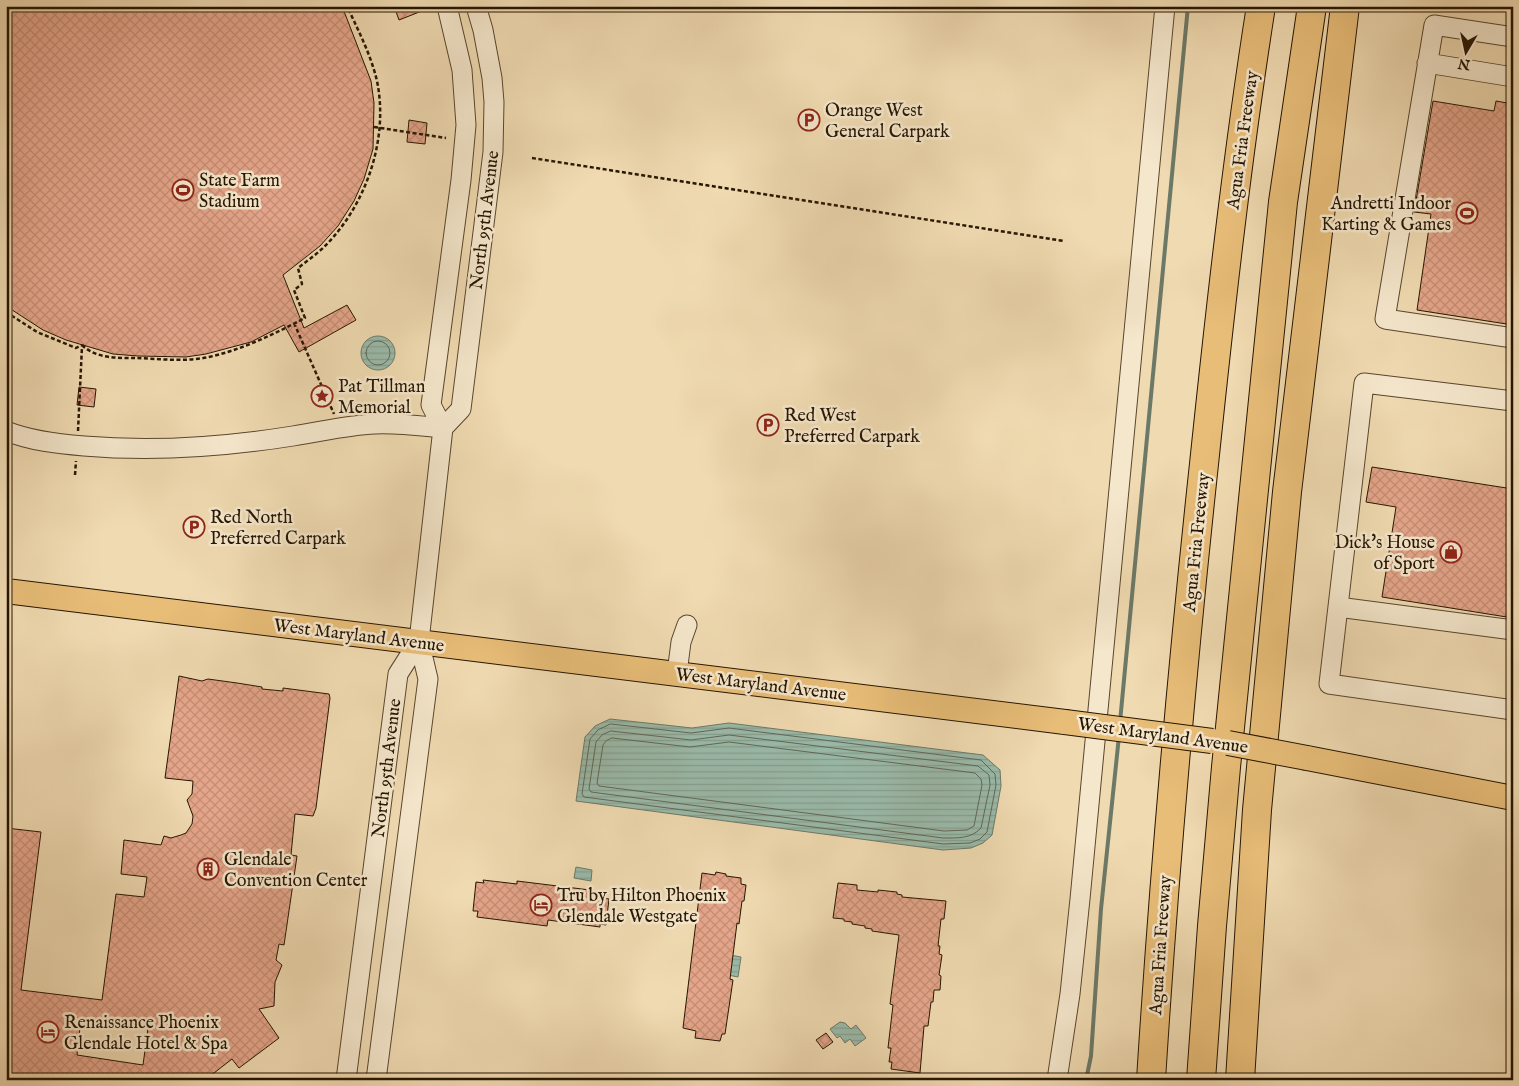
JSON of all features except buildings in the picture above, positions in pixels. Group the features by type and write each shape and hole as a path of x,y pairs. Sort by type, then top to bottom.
{"highway":[{"path":"1236,188 1232,132 1247,6"},
{"name":"Agua Fria Freeway","path":"1151,1080 1173,784 1188,615 1222,301 1261,6"},
{"path":"1186,1080 1195,1045 1220,742 1284,102 1296,6"},
{"path":"1242,532 1283,202 1312,6"},
{"path":"1241,1077 1257,810 1276,605 1287,492 1345,6"},
{"path":"1323,201 1344,142 1364,6"},
{"path":"1144,1080 1156,1004"},
{"path":"1195,1045 1201,1080"}],"main road":[{"name":"West Maryland Avenue","path":"6,591 1220,742 1513,798"}],"street":[{"name":"North 95th Avenue","path":"376,1080 428,679 418,641 443,428 432,406 461,180 466,125 459,53 447,6"},
{"name":"North 95th Avenue","path":"443,428 460,409 493,152 494,102 492,78 483,30 476,6"},
{"path":"1057,1080 1070,994 1081,889 1165,6"},
{"path":"1513,37 1434,25 1384,319 1513,338"},
{"path":"1427,63 1513,77"},
{"path":"1513,401 1364,383 1329,684 1513,710"},
{"path":"6,431 32,439 108,448 209,446 294,436 340,427 375,424 443,428"},
{"path":"1338,607 1513,630"},
{"path":"677,673 681,642 687,625"},
{"name":"North 95th Avenue","path":"346,1080 398,674 418,641"}],"path":[{"path":"82,345 88,350 112,358 188,359 208,357 251,345 305,318 294,290 302,284 298,268 324,247 358,203 377,149 379,101 377,80 361,36 347,6"},
{"path":"374,127 446,138"},
{"path":"532,158 1064,241"},
{"path":"6,312 37,332 76,348 82,345"},
{"path":"294,323 340,427"},
{"path":"75,474 82,345"}],"water":[{"path":"378,336 385,337 390,341 394,346 394,360 390,365 385,369 378,370 371,369 366,365 362,360 361,353 362,346 366,341 371,337"},
{"path":"610,719 692,728 729,723 983,755 1000,770 1001,786 992,835 983,843 971,848 943,850 576,801 585,737 595,726"},
{"path":"576,867 592,870 591,881 574,878"},
{"path":"730,955 741,957 738,977 728,975"},
{"path":"840,1022 845,1023 851,1029 856,1025 866,1038 855,1046 850,1039 845,1043 840,1036 837,1038 830,1029"}],"waterway":[{"path":"1120,722 1188,6"},
{"path":"1086,1080 1091,1056 1101,909 1119,736"}],"place":[{"name":"Orange West General Carpark","path":"809,120"},
{"name":"State Farm Stadium","path":"183,190"},
{"name":"Andretti Indoor Karting & Games","path":"1467,213"},
{"name":"Pat Tillman Memorial","path":"322,396"},
{"name":"Red West Preferred Carpark","path":"768,425"},
{"name":"Red North Preferred Carpark","path":"194,527"},
{"name":"Dick's House of Sport","path":"1451,552"},
{"name":"Glendale Convention Center","path":"208,869"},
{"name":"Tru by Hilton Phoenix Glendale Westgate","path":"541,905"},
{"name":"Renaissance Phoenix Glendale Hotel & Spa","path":"48,1032"}]}
